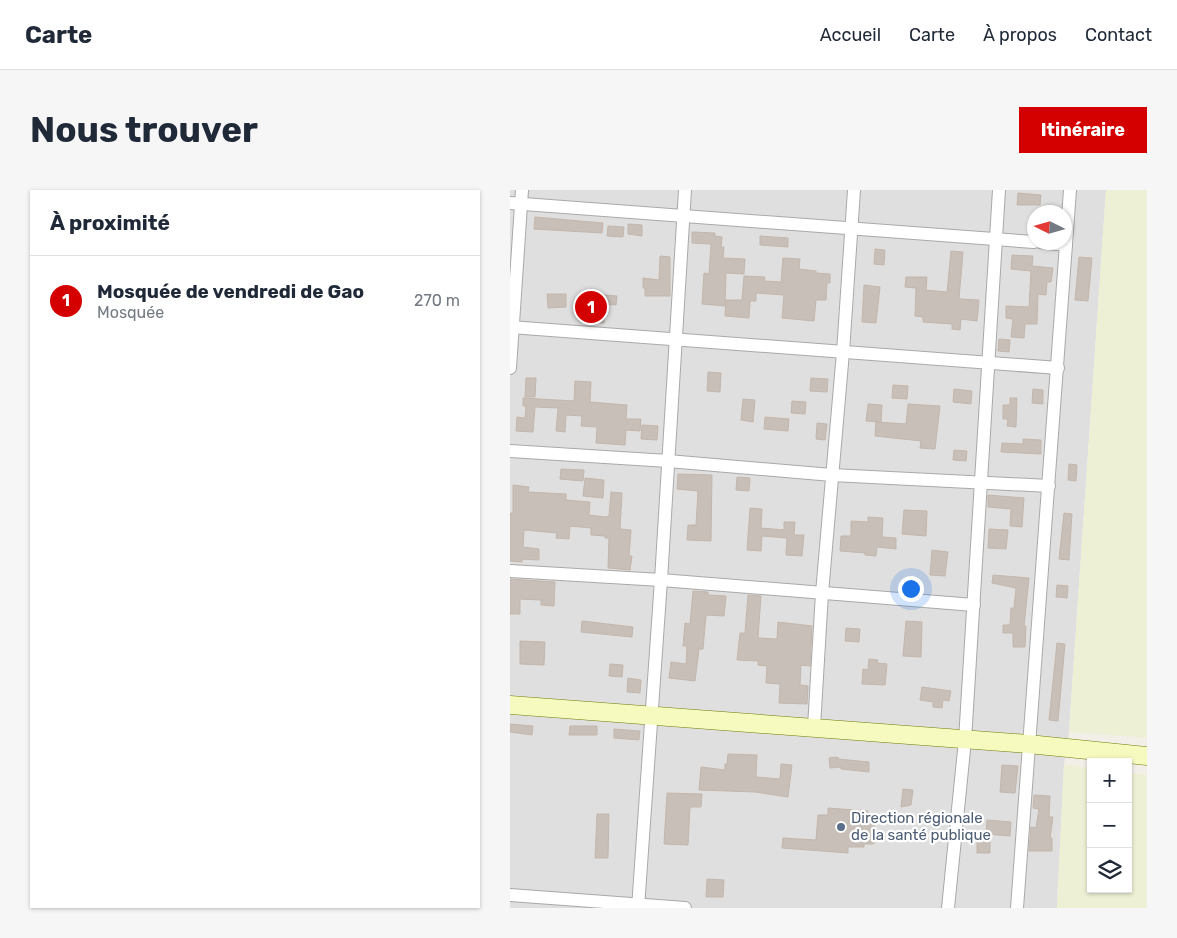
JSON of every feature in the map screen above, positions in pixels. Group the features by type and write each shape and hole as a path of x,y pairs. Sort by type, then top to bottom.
{"street":[{"path":"510,368 515,203 522,190"},
{"path":"638,906 661,580 685,190"},
{"path":"814,727 822,593 843,352 854,190"},
{"path":"948,908 965,740 999,190"},
{"path":"1069,205 1070,190"},
{"path":"515,203 1027,241"},
{"path":"1017,908 1066,250"},
{"path":"512,328 1058,368"},
{"path":"510,451 668,461 832,475 1049,486"},
{"path":"510,571 661,580 974,605"},
{"path":"510,705 1028,744 1147,756"},
{"path":"510,895 685,908"}],"shaded area":[{"path":"510,190 1106,190 1069,732 1064,764 1057,908 510,908"}],"green space":[{"path":"1106,190 1147,190 1147,738 1069,732"},
{"path":"1064,764 1087,767 1087,893 1132,893 1132,773 1147,775 1147,908 1057,908"}],"building":[{"path":"1018,193 1041,195 1040,205 1017,205"},
{"path":"535,217 603,223 602,233 534,229"},
{"path":"628,224 642,225 642,236 628,234"},
{"path":"608,226 624,227 623,237 607,236"},
{"path":"692,232 715,233 715,236 722,237 721,247 724,247 723,258 745,259 744,274 726,273 725,306 702,304 704,273 709,274 711,244 692,243"},
{"path":"760,236 788,238 788,247 760,245"},
{"path":"875,249 885,250 884,265 874,264"},
{"path":"951,251 963,252 959,299 979,300 977,321 961,319 960,330 952,329 952,324 923,322 923,317 915,316 916,288 905,287 906,277 927,277 926,290 947,292"},
{"path":"1012,255 1033,256 1032,266 1053,268 1051,282 1047,282 1046,295 1038,294 1037,324 1025,324 1024,338 1011,337 1013,319 1006,318 1006,306 1029,307 1031,271 1011,269"},
{"path":"660,256 670,257 670,296 645,296 643,278 659,280"},
{"path":"1079,257 1092,258 1088,301 1075,300"},
{"path":"783,258 800,259 799,269 830,274 830,283 827,283 826,300 816,300 814,321 782,318 784,295 756,293 756,301 750,301 749,318 725,316 726,300 742,300 744,276 765,277 764,281 781,282"},
{"path":"864,285 880,287 876,323 862,322"},
{"path":"581,293 617,296 616,305 605,304 604,323 579,321"},
{"path":"547,294 566,294 566,307 548,308"},
{"path":"999,339 1010,340 1009,352 998,351"},
{"path":"708,372 721,373 720,392 707,391"},
{"path":"526,378 536,378 535,397 525,397"},
{"path":"811,378 828,379 827,392 810,391"},
{"path":"575,381 591,382 590,402 627,405 626,419 641,419 640,431 626,430 625,445 596,443 597,427 581,426 582,416 566,415 565,432 556,431 558,408 535,407 533,432 516,431 517,417 525,418 526,406 523,406 523,398 574,401"},
{"path":"893,385 908,386 907,399 892,398"},
{"path":"954,389 972,391 971,404 953,402"},
{"path":"1033,389 1043,390 1043,404 1032,403"},
{"path":"1010,398 1017,398 1016,427 1007,426 1008,419 1003,419 1003,405 1010,405"},
{"path":"743,399 755,400 753,422 741,420"},
{"path":"792,401 806,402 805,414 791,413"},
{"path":"868,404 882,405 881,422 866,421"},
{"path":"908,404 940,406 935,449 920,448 921,441 875,436 876,422 906,424"},
{"path":"765,417 789,419 788,431 764,429"},
{"path":"817,423 827,424 825,440 816,439"},
{"path":"642,425 658,426 657,440 641,439"},
{"path":"1023,439 1041,440 1041,454 1001,452 1002,443 1023,444"},
{"path":"954,450 967,451 966,461 953,460"},
{"path":"1069,464 1077,465 1076,481 1068,480"},
{"path":"561,469 584,470 583,481 560,479"},
{"path":"678,474 712,475 711,541 687,540 688,525 696,525 698,491 677,489"},
{"path":"737,477 750,478 749,491 736,490"},
{"path":"585,478 604,480 603,498 583,496"},
{"path":"513,485 529,487 528,492 566,494 566,500 590,502 589,515 606,517 609,516 611,492 622,493 620,529 631,530 629,556 632,556 630,570 608,568 609,538 591,535 591,528 570,526 569,539 556,538 557,533 524,530 523,547 539,549 539,560 522,559 522,562 510,561 510,513 513,513"},
{"path":"988,495 1024,498 1022,527 1010,526 1011,509 988,507"},
{"path":"750,508 762,509 761,528 784,530 784,522 795,522 794,535 804,535 802,556 786,555 787,538 762,536 761,551 747,550"},
{"path":"904,510 927,511 926,536 902,534"},
{"path":"1064,513 1072,514 1069,560 1059,559"},
{"path":"868,517 883,518 882,537 896,538 896,549 877,547 876,556 840,551 841,536 851,536 851,521 868,522"},
{"path":"989,529 1008,530 1006,549 988,548"},
{"path":"932,550 948,552 945,576 930,575"},
{"path":"993,575 1029,578 1024,626 1026,626 1025,647 1013,647 1013,633 1003,633 1003,625 1010,625 1011,608 1014,608 1016,588 992,583"},
{"path":"510,579 555,582 554,606 541,605 541,600 520,599 520,614 510,614"},
{"path":"1057,585 1068,586 1067,598 1056,597"},
{"path":"693,591 708,592 708,595 726,596 724,616 706,615 703,649 699,649 695,681 669,678 671,662 686,664 687,646 683,646 685,623 690,624"},
{"path":"748,595 761,596 758,638 777,639 778,622 812,626 810,666 801,665 800,685 808,686 807,704 779,703 780,684 766,683 767,666 758,665 758,661 737,660 740,633 745,633"},
{"path":"582,621 633,627 632,637 581,632"},
{"path":"906,621 922,622 921,657 903,656"},
{"path":"846,628 860,629 859,642 845,641"},
{"path":"520,641 545,642 544,665 520,664"},
{"path":"1057,643 1065,644 1058,721 1049,720"},
{"path":"869,659 878,660 877,663 887,664 885,685 862,684 863,669 868,670"},
{"path":"610,664 623,665 622,677 609,676"},
{"path":"628,678 641,680 640,693 627,692"},
{"path":"922,687 951,691 949,701 943,700 942,708 933,707 933,702 920,700"},
{"path":"510,724 533,726 532,735 510,732"},
{"path":"570,726 597,726 597,735 569,735"},
{"path":"614,729 640,731 639,740 614,738"},
{"path":"728,754 757,755 756,777 780,779 781,764 792,765 788,797 755,792 699,790 701,767 725,770"},
{"path":"838,757 838,759 869,762 869,772 841,769 841,767 830,768 829,758"},
{"path":"1002,765 1018,766 1015,793 1000,792"},
{"path":"903,789 913,790 911,805 901,807"},
{"path":"667,793 702,794 701,807 690,807 688,845 664,844"},
{"path":"1034,795 1050,796 1049,817 1053,817 1050,838 1052,838 1052,851 1029,851 1031,827 1036,828 1039,809 1033,808"},
{"path":"828,808 868,811 867,815 875,816 874,844 864,844 864,847 848,847 848,853 782,848 783,838 816,840 818,815 828,815"},
{"path":"597,814 609,814 608,858 595,858"},
{"path":"987,820 1011,822 1010,836 986,834"},
{"path":"977,835 990,835 990,853 977,853"},
{"path":"707,879 724,880 723,897 706,897"}],"place":[{"name":"Mosquée de vendredi de Gao","path":"591,307"},
{"name":"Direction régionale de la santé publique","path":"841,827"}]}
